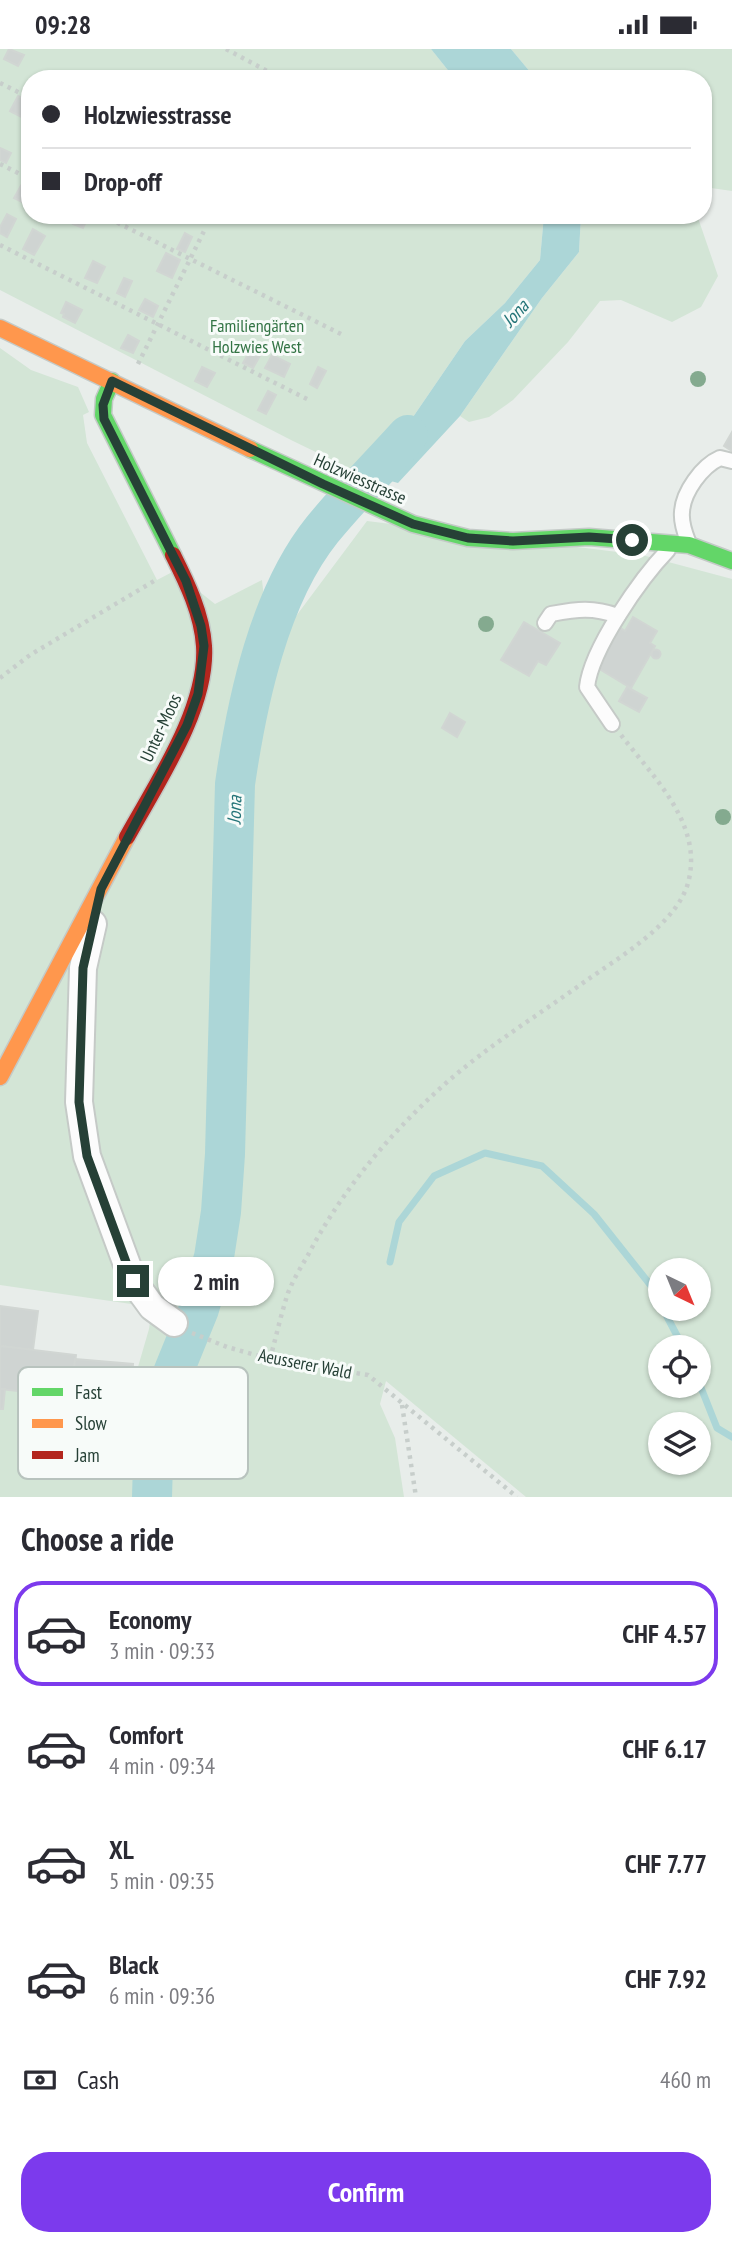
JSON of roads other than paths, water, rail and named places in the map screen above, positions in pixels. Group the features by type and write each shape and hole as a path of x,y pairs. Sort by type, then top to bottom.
{"street":[{"name":"Holzwiesstrasse","path":"0,328 323,484 413,524 468,538 513,541 589,537 682,545 732,561"},
{"name":"Unter-Moos","path":"0,1077 187,725 198,694 204,646 194,603 180,568 104,419 103,405 112,381"},
{"path":"101,889 83,968 79,1102 87,1156 133,1281 152,1307 174,1323"}],"lane":[{"path":"612,723 587,687 588,672 618,616 650,569 682,545 681,510 692,486 707,464 720,458 732,461"},
{"path":"545,623 551,614 580,609 599,609 618,616"}],"water":[{"path":"431,49 511,49 528,70 448,70"},
{"path":"543,224 581,224 579,252 542,298 460,416 398,483 355,471 413,417 465,341 505,303 540,260"}],"waterway":[{"name":"Jona","path":"175,1367 199,1309 214,1257 221,1212 225,1154 235,784 254,685 274,617 304,556 332,518 408,435"},
{"path":"390,1262 399,1222 434,1176 485,1153 542,1166 594,1214 648,1282"},
{"path":"669,1321 677,1335"},
{"path":"705,1398 717,1428 732,1437"},
{"name":"Jona","path":"152,1497 153,1479"}],"park label":[{"name":"Familiengärten Holzwies West","path":"257,336"}]}
